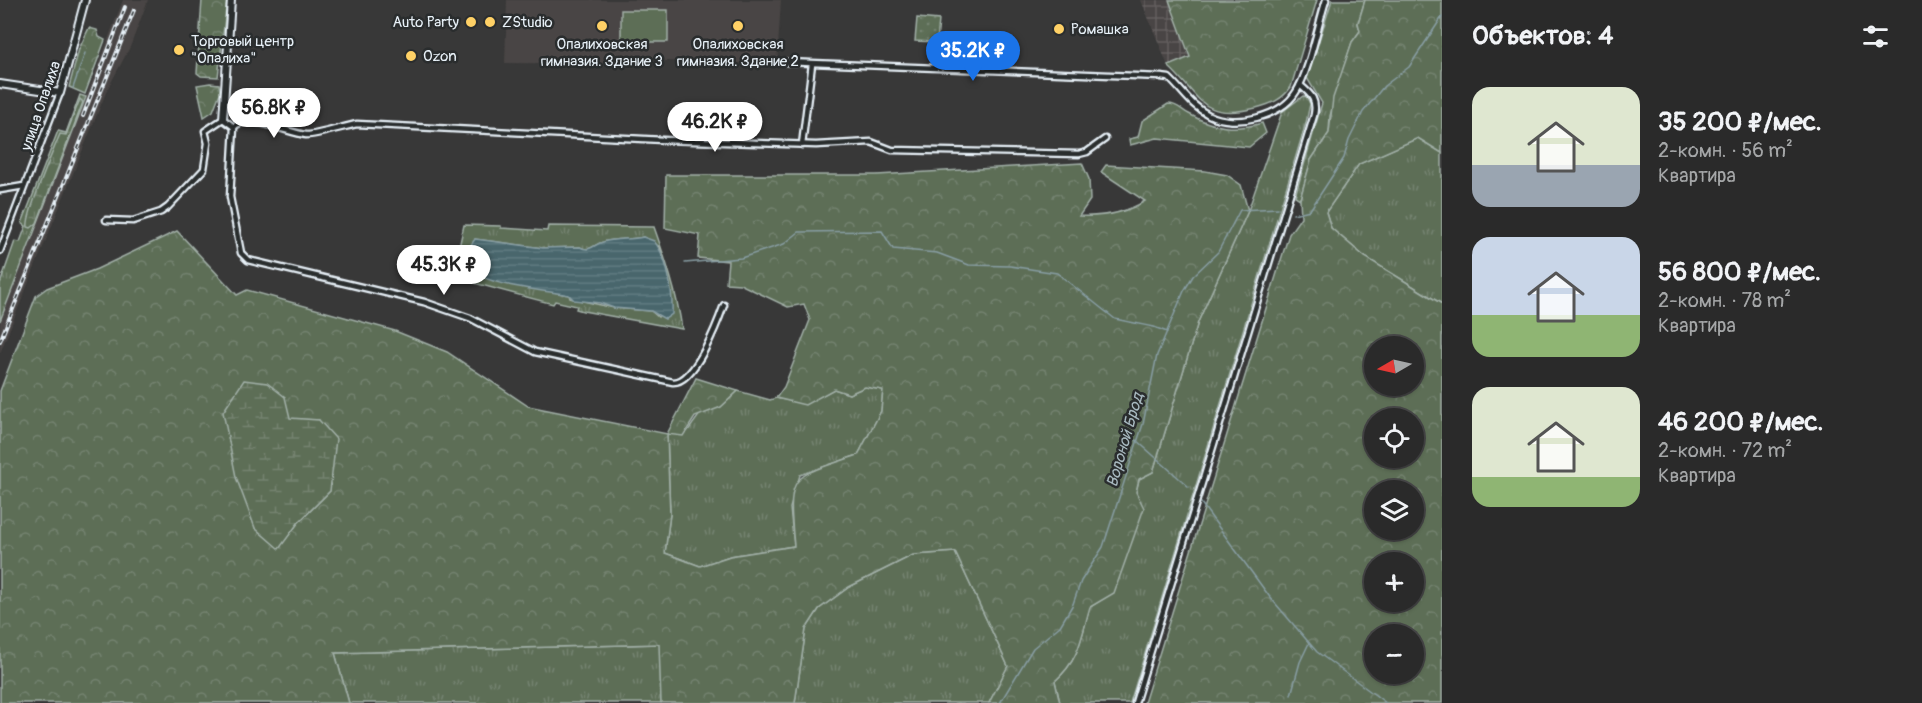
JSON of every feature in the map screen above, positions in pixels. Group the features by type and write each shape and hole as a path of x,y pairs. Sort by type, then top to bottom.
{"street":[{"name":"улица Опалиха","path":"0,251 60,93 85,0"},
{"path":"225,121 231,0"},
{"path":"786,62 1169,78 1197,107 1210,116 1228,120 1250,118 1277,110 1287,103 1300,85 1326,0"},
{"path":"802,144 812,64"},
{"path":"0,84 60,93"},
{"path":"1135,703 1314,115 1316,104 1312,94 1300,85"},
{"path":"225,121 234,127"},
{"path":"106,220 133,221 161,212 168,207 204,169 208,143 205,130 225,121"},
{"path":"234,127 246,121 309,136 357,124 802,144 871,142 892,150 1079,154 1087,152 1105,139"},
{"path":"234,127 230,196 241,253 248,260 424,302 470,318 535,352 678,382 684,379 704,351 724,305"},
{"path":"0,190 24,186"}],"shaded area":[{"path":"123,0 148,0 130,47 107,90 0,353 0,321"},
{"name":"Опалиховская гимназия. Здание 3","path":"507,0 781,0 777,64 629,60 620,64 505,63"},
{"path":"1141,0 1169,0 1190,58 1168,66"}],"green space":[{"path":"202,0 227,0 218,77 201,76 197,73"},
{"path":"1169,0 1317,0 1291,87 1276,101 1256,108 1223,111 1204,104 1168,66 1190,57"},
{"path":"1332,0 1365,0 1358,23 1360,31 1352,42 1330,116 1329,133 1311,160 1300,199 1295,196 1322,103 1307,78"},
{"path":"1365,0 1442,0 1442,153 1418,138 1359,164 1326,212 1331,228 1365,257 1442,304 1442,703 1144,703 1289,234 1301,217 1300,199 1311,160 1329,133 1333,98 1352,42 1360,31 1358,23"},
{"path":"621,10 668,10 668,42 621,42"},
{"path":"917,18 939,20 937,42 915,41"},
{"path":"89,28 97,30 99,37 105,40 85,94 69,87 79,49"},
{"path":"219,84 220,93 213,111 204,117 197,85"},
{"path":"80,95 86,97 0,321 0,284 15,241 20,242 26,226 22,223 58,131 66,133"},
{"path":"1303,96 1307,97 1310,104 1306,123 1130,703 1060,703 1055,681 1075,656 1090,607 1114,592 1139,479 1153,472 1198,322 1248,211 1282,112"},
{"path":"80,99 83,102 37,223 31,228 28,227 31,210 52,153 60,134 66,135"},
{"path":"1168,104 1177,106 1198,119 1224,127 1243,127 1262,123 1266,133 1249,147 1157,138 1130,145 1129,139 1138,137 1142,121"},
{"path":"1418,138 1442,153 1442,304 1365,257 1331,228 1326,212 1359,164"},
{"path":"1082,163 1089,179 1090,200 1079,216 1114,213 1130,209 1145,201 1101,172 1106,165 1205,171 1227,175 1241,185 1248,211 1198,322 1153,472 1139,479 1136,492 1144,508 1114,593 1090,607 1075,656 1055,681 1060,703 989,703 1008,666 955,552 913,555 849,587 819,609 806,629 795,703 661,703 659,644 335,653 349,703 0,703 0,391 36,296 47,288 97,269 177,231 237,295 247,290 395,331 447,352 528,406 667,434 670,514 665,553 700,566 730,556 794,546 791,503 793,490 798,481 806,474 858,455 881,411 883,390 865,387 849,394 834,389 805,405 776,398 784,387 810,320 804,304 788,307 740,284 726,283 728,261 698,258 700,235 665,228 666,175 877,175","holes":["290,419 319,420 330,491 298,523 279,548 255,528"]},
{"path":"464,225 547,231 548,226 654,227 674,290 682,329 583,311 576,309 577,306 555,301 553,304 459,279 456,261","holes":["643,237 660,247 670,290 658,317 651,311 614,308 570,298 569,295 496,281 472,272 475,239 543,248 580,247 587,249 608,241"]},
{"path":"696,378 738,391 721,407 695,417 683,436 667,434"},
{"path":"244,380 267,383 285,397 290,418 319,420 336,439 330,491 298,523 279,549 255,528 236,477 223,412"},
{"path":"865,387 883,390 881,411 858,455 800,475 790,508 794,546 730,556 700,566 665,553 670,514 667,434 687,432 700,414 721,406 738,391 770,400 776,398 805,404 834,389 849,394"},
{"path":"955,552 1008,666 989,703 795,703 806,629 819,609 849,587 913,555"},
{"path":"660,644 661,703 349,703 335,653"}],"water":[{"path":"643,237 654,241 666,266 672,296 672,314 665,319 651,311 614,308 600,303 574,300 569,295 500,283 476,274 471,268 470,246 475,239 543,248 580,247 587,249 608,241"}],"waterway":[{"name":"Вороной Брод","path":"1293,214 1310,210 1344,158 1349,140 1363,112 1384,86 1409,67 1442,17"},
{"path":"73,88 85,53"},
{"name":"Вороной Брод","path":"1000,703 1033,648 1060,626 1073,604 1081,581 1103,547 1143,424 1157,355 1184,291 1193,276 1218,252 1240,210 1278,208"},
{"path":"685,263 741,258 784,244 799,232 882,231 893,249 937,253 969,265 1010,266 1057,273 1115,319 1167,332"},
{"path":"1136,440 1189,487"},
{"path":"1201,503 1269,596 1317,652 1386,703"},
{"path":"1291,695 1300,662 1309,643"}],"railway":[{"path":"83,116 125,7"},
{"path":"0,341 134,10"}],"place":[{"name":"Auto Party","path":"471,22"},
{"name":"ZStudio","path":"490,22"},
{"name":"Опалиховская гимназия. Здание 3","path":"602,26"},
{"name":"Опалиховская гимназия. Здание 2","path":"738,26"},
{"name":"Ромашка","path":"1059,29"},
{"name":"Торговый центр \"Опалиха\"","path":"179,50"},
{"name":"Ozon","path":"411,56"}]}
